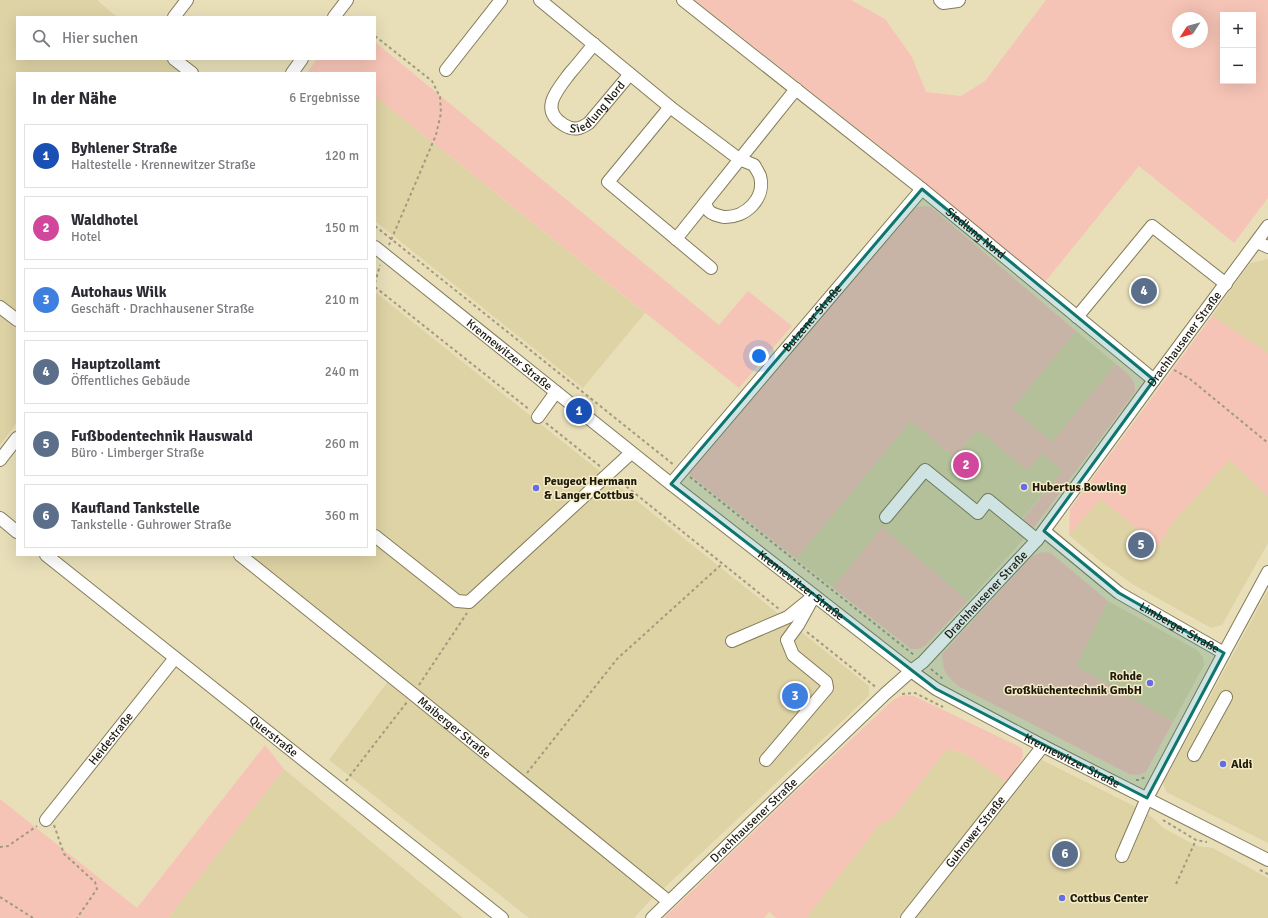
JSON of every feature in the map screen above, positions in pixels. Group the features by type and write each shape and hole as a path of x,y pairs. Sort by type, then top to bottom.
{"street":[{"path":"175,16 187,0"},
{"path":"335,16 347,0"},
{"path":"446,70 501,0"},
{"name":"Siedlung Nord","path":"540,0 670,107 739,159 754,165 760,177 758,198 751,207 741,215 730,217 718,216 710,212 705,203"},
{"name":"Siedlung Nord","path":"683,0 922,189 1154,380"},
{"path":"940,0 943,3 959,0"},
{"name":"Siedlung Nord","path":"594,44 554,94 551,105 552,114 562,124 572,129 581,128 589,123 630,74"},
{"path":"175,60 191,72"},
{"path":"293,72 301,60"},
{"path":"676,238 796,89"},
{"path":"670,107 608,182 711,268"},
{"name":"Butzener Straße","path":"671,484 922,189"},
{"path":"1077,317 1152,226 1226,284"},
{"name":"Drachhausener Straße","path":"652,918 668,901 911,670 919,657 1041,536 1268,226"},
{"path":"1257,242 1268,247"},
{"name":"Krennewitzer Straße","path":"379,251 647,466 936,689 1043,746 1268,860"},
{"path":"0,307 16,319"},
{"path":"538,417 556,392"},
{"path":"0,460 16,439"},
{"path":"376,537 457,601 469,602 631,453"},
{"name":"Limberger Straße","path":"886,517 925,470 978,513 988,500 1041,536 1119,593 1224,653 1147,798 1122,856"},
{"path":"0,518 16,531"},
{"name":"Querstraße","path":"47,556 502,918"},
{"name":"Maiberger Straße","path":"241,556 668,901"},
{"path":"1224,653 1268,572"},
{"path":"732,641 788,617 814,596"},
{"path":"766,760 827,688 826,682 793,655 787,640 798,625 814,596"},
{"name":"Heidestraße","path":"50,822 175,658"},
{"path":"1194,755 1226,697"},
{"name":"Guhrower Straße","path":"907,918 1043,746"}],"path":[{"path":"376,37 432,81 440,97 441,113 436,135 392,240 379,251 376,275"},
{"path":"376,227 659,453 919,657 944,680"},
{"path":"1165,365 1190,379 1268,444"},
{"path":"647,466 659,453"},
{"path":"614,477 619,474"},
{"path":"521,782 617,659 722,564"},
{"path":"340,789 413,694 466,614 472,609"},
{"path":"1133,779 1139,780 1149,774"},
{"path":"0,847 8,846 50,822 64,854 95,882 97,889 77,918"},
{"path":"1176,884 1196,840"},
{"path":"0,897 33,918"}],"highlighted area":[{"path":"922,189 1154,380 1044,531 1119,593 1224,653 1147,798 936,689 671,484"}],"shaded area":[{"path":"0,0 97,0 116,16 16,16 16,60 168,60 183,72 16,72 16,423 0,445"},
{"path":"695,0 851,0 885,19 912,57 926,92 961,96 985,81 1046,0 1268,0 1268,198 1234,243 1139,166 1045,282 917,176"},
{"path":"376,43 719,325 748,291 792,326 739,388 376,97 376,72 308,72 316,60 376,60"},
{"path":"376,97 645,313 583,388 376,222"},
{"path":"916,207 931,207 1076,331 1012,409 1052,442 1116,364 1132,379 1135,392 1032,530 1021,521 1063,471 1042,453 1028,471 978,429 954,457 911,421 796,559 686,472"},
{"path":"1268,259 1268,353 1212,316 1250,263"},
{"path":"376,293 869,686 869,696 663,889 245,556 376,556"},
{"path":"1212,316 1268,353 1268,496 1230,459 1174,521 1158,546 1101,499 1069,535 1070,509"},
{"path":"1076,331 1116,364 1052,443 1012,409"},
{"path":"911,421 954,457 978,429 1027,470 1042,453 1063,471 1021,520 1032,530 968,601 882,527 833,588 796,559"},
{"path":"1230,459 1268,496 1268,543 1222,625 1211,628 1134,585 1100,561 1069,535 1101,499 1158,546 1174,521"},
{"path":"882,527 968,601 926,645 919,649 911,649 833,588"},
{"path":"1042,552 1051,553 1108,601 1076,666 1173,722 1146,772 1139,775 1129,774 958,686 946,672 942,654 1032,556"},
{"path":"1268,590 1268,843 1166,792 1163,783"},
{"path":"1108,601 1197,650 1203,657 1204,665 1173,722 1076,666"},
{"path":"389,680 657,893 634,918 529,918 329,760"},
{"path":"903,695 914,696 1022,748 1023,757 1007,782 964,753 947,749 893,818 879,825 806,918 776,918 769,912 764,918 664,918 893,700"},
{"path":"265,745 284,769 168,918 0,918 0,799 137,908"},
{"path":"947,749 964,753 1007,782 898,918 806,918 879,824 893,818"},
{"path":"1042,760 1146,812 1165,829 1197,846 1213,848 1268,878 1268,918 916,918"},
{"path":"284,769 463,918 168,918"}],"place":[{"name":"Hauptzollamt","path":"1144,291"},
{"name":"Byhlener Straße","path":"579,411"},
{"name":"Waldhotel","path":"966,465"},
{"name":"Hubertus Bowling","path":"1024,487"},
{"name":"Peugeot Hermann & Langer Cottbus","path":"536,488"},
{"name":"Fußbodentechnik Hauswald","path":"1141,545"},
{"name":"Rohde Großküchentechnik GmbH","path":"1150,683"},
{"name":"Autohaus Wilk","path":"795,696"},
{"name":"Aldi","path":"1223,764"},
{"name":"Kaufland Tankstelle","path":"1065,854"},
{"name":"Cottbus Center","path":"1062,898"}]}
